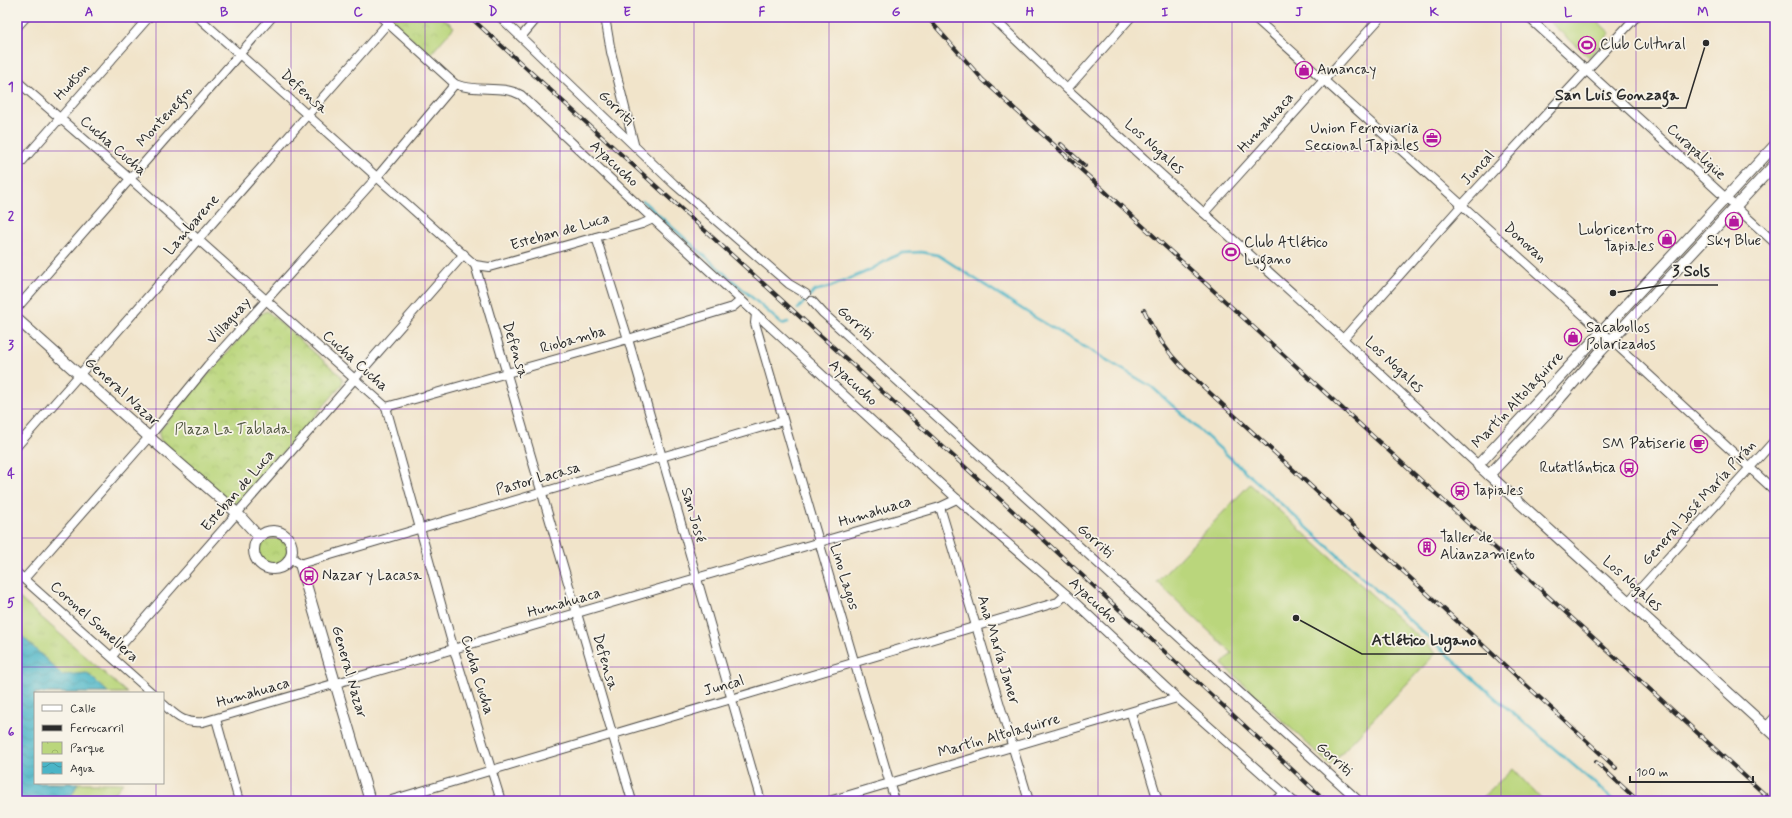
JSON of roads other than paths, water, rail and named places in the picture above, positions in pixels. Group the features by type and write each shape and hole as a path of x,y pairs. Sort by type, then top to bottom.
{"street":[{"path":"17,27 26,17"},
{"name":"Hudson","path":"17,167 149,17"},
{"name":"Defensa","path":"198,17 475,265 632,801"},
{"name":"Montenegro","path":"17,308 129,178 272,17"},
{"name":"Ayacucho","path":"381,17 455,84 469,88 509,91 521,95 652,220 742,300 957,499 1066,594 1177,698 1293,801"},
{"name":"Gorriti","path":"500,17 635,144 680,189 789,284 809,298 823,313 1360,801"},
{"path":"521,37 538,17"},
{"name":"Los Nogales","path":"992,17 1067,89 1343,339 1489,475 1775,735"},
{"path":"1067,89 1131,17"},
{"name":"Donovan","path":"1254,17 1612,340 1775,491"},
{"name":"Humahuaca","path":"1204,213 1381,17"},
{"name":"Curapaligüe","path":"1528,17 1775,243"},
{"name":"Juncal","path":"1343,339 1462,205 1636,17"},
{"path":"604,18 611,52 635,144"},
{"name":"Lambarene","path":"17,446 388,23"},
{"name":"Cucha Cucha","path":"17,81 129,178 386,407 454,650 501,801"},
{"name":"Villaguay","path":"24,578 149,437 208,365 377,177 455,84"},
{"name":"Martín Altolaguirre","path":"1478,464 1726,199 1775,144"},
{"name":"Martín Altolaguirre","path":"1489,475 1775,164"},
{"name":"Esteban de Luca","path":"475,265 489,267 652,220"},
{"name":"San José","path":"596,237 663,458 761,801"},
{"name":"Esteban de Luca","path":"112,656 464,254"},
{"name":"Riobamba","path":"386,407 628,339 733,306 742,300"},
{"name":"Lino Lagos","path":"756,314 755,322 783,421 895,801"},
{"name":"General Nazar","path":"17,318 149,437 237,513 260,537"},
{"name":"Pastor Lacasa","path":"300,564 542,492 663,458 783,421"},
{"name":"General José María Pirán","path":"1628,602 1775,440"},
{"name":"Humahuaca","path":"164,705 178,718 193,723 216,719 819,543 940,507 957,499"},
{"name":"Ana María Janer","path":"940,507 1029,801"},
{"path":"273,531 285,535 292,545 290,558 282,566 276,568 265,567 260,563 254,552 255,546 260,537 273,531"},
{"path":"290,558 300,564"},
{"name":"General Nazar","path":"300,564 337,684 370,801"},
{"name":"Coronel Somellera","path":"17,573 151,692"},
{"name":"Juncal","path":"388,801 1058,602 1066,594"},
{"name":"Martín Altolaguirre","path":"828,801 1131,713 1177,698"},
{"path":"1131,713 1158,801"},
{"path":"1766,726 1775,717"},
{"path":"216,719 239,801"},
{"path":"1270,801 1278,799 1284,793"}],"water":[{"path":"17,631 62,675 87,673 108,692 34,692 34,784 78,784 69,801 17,801"}],"waterway":[{"path":"643,201 782,324 788,322"},
{"path":"798,309 814,291 830,287 868,271 903,253 921,252 938,255 1036,318 1152,387 1492,695 1615,801"}],"railway":[{"path":"470,17 963,465 1326,801"},
{"path":"927,17 983,80 1772,801"},
{"path":"1061,144 1085,166"},
{"path":"1144,310 1161,341 1183,368 1616,768"},
{"path":"1596,762 1638,801"}],"place":[{"name":"San Luis Gonzaga","path":"1706,43"},
{"name":"Club Cultural","path":"1587,45"},
{"name":"Amancay","path":"1304,70"},
{"name":"Union Ferroviaria Seccional Tapiales","path":"1432,138"},
{"name":"Sky Blue","path":"1734,221"},
{"name":"Lubricentro Tapiales","path":"1667,239"},
{"name":"Club Atlético Lugano","path":"1231,252"},
{"name":"3 Sols","path":"1613,293"},
{"name":"Sacabollos Polarizados","path":"1573,337"},
{"name":"SM Patiserie","path":"1699,444"},
{"name":"Rutatlántica","path":"1629,468"},
{"name":"Tapiales","path":"1460,491"},
{"name":"Taller de Alianzamiento","path":"1427,547"},
{"name":"Nazar y Lacasa","path":"309,576"},
{"name":"Atlético Lugano","path":"1296,618"}],"park label":[{"name":"Plaza La Tablada","path":"232,430"}]}
